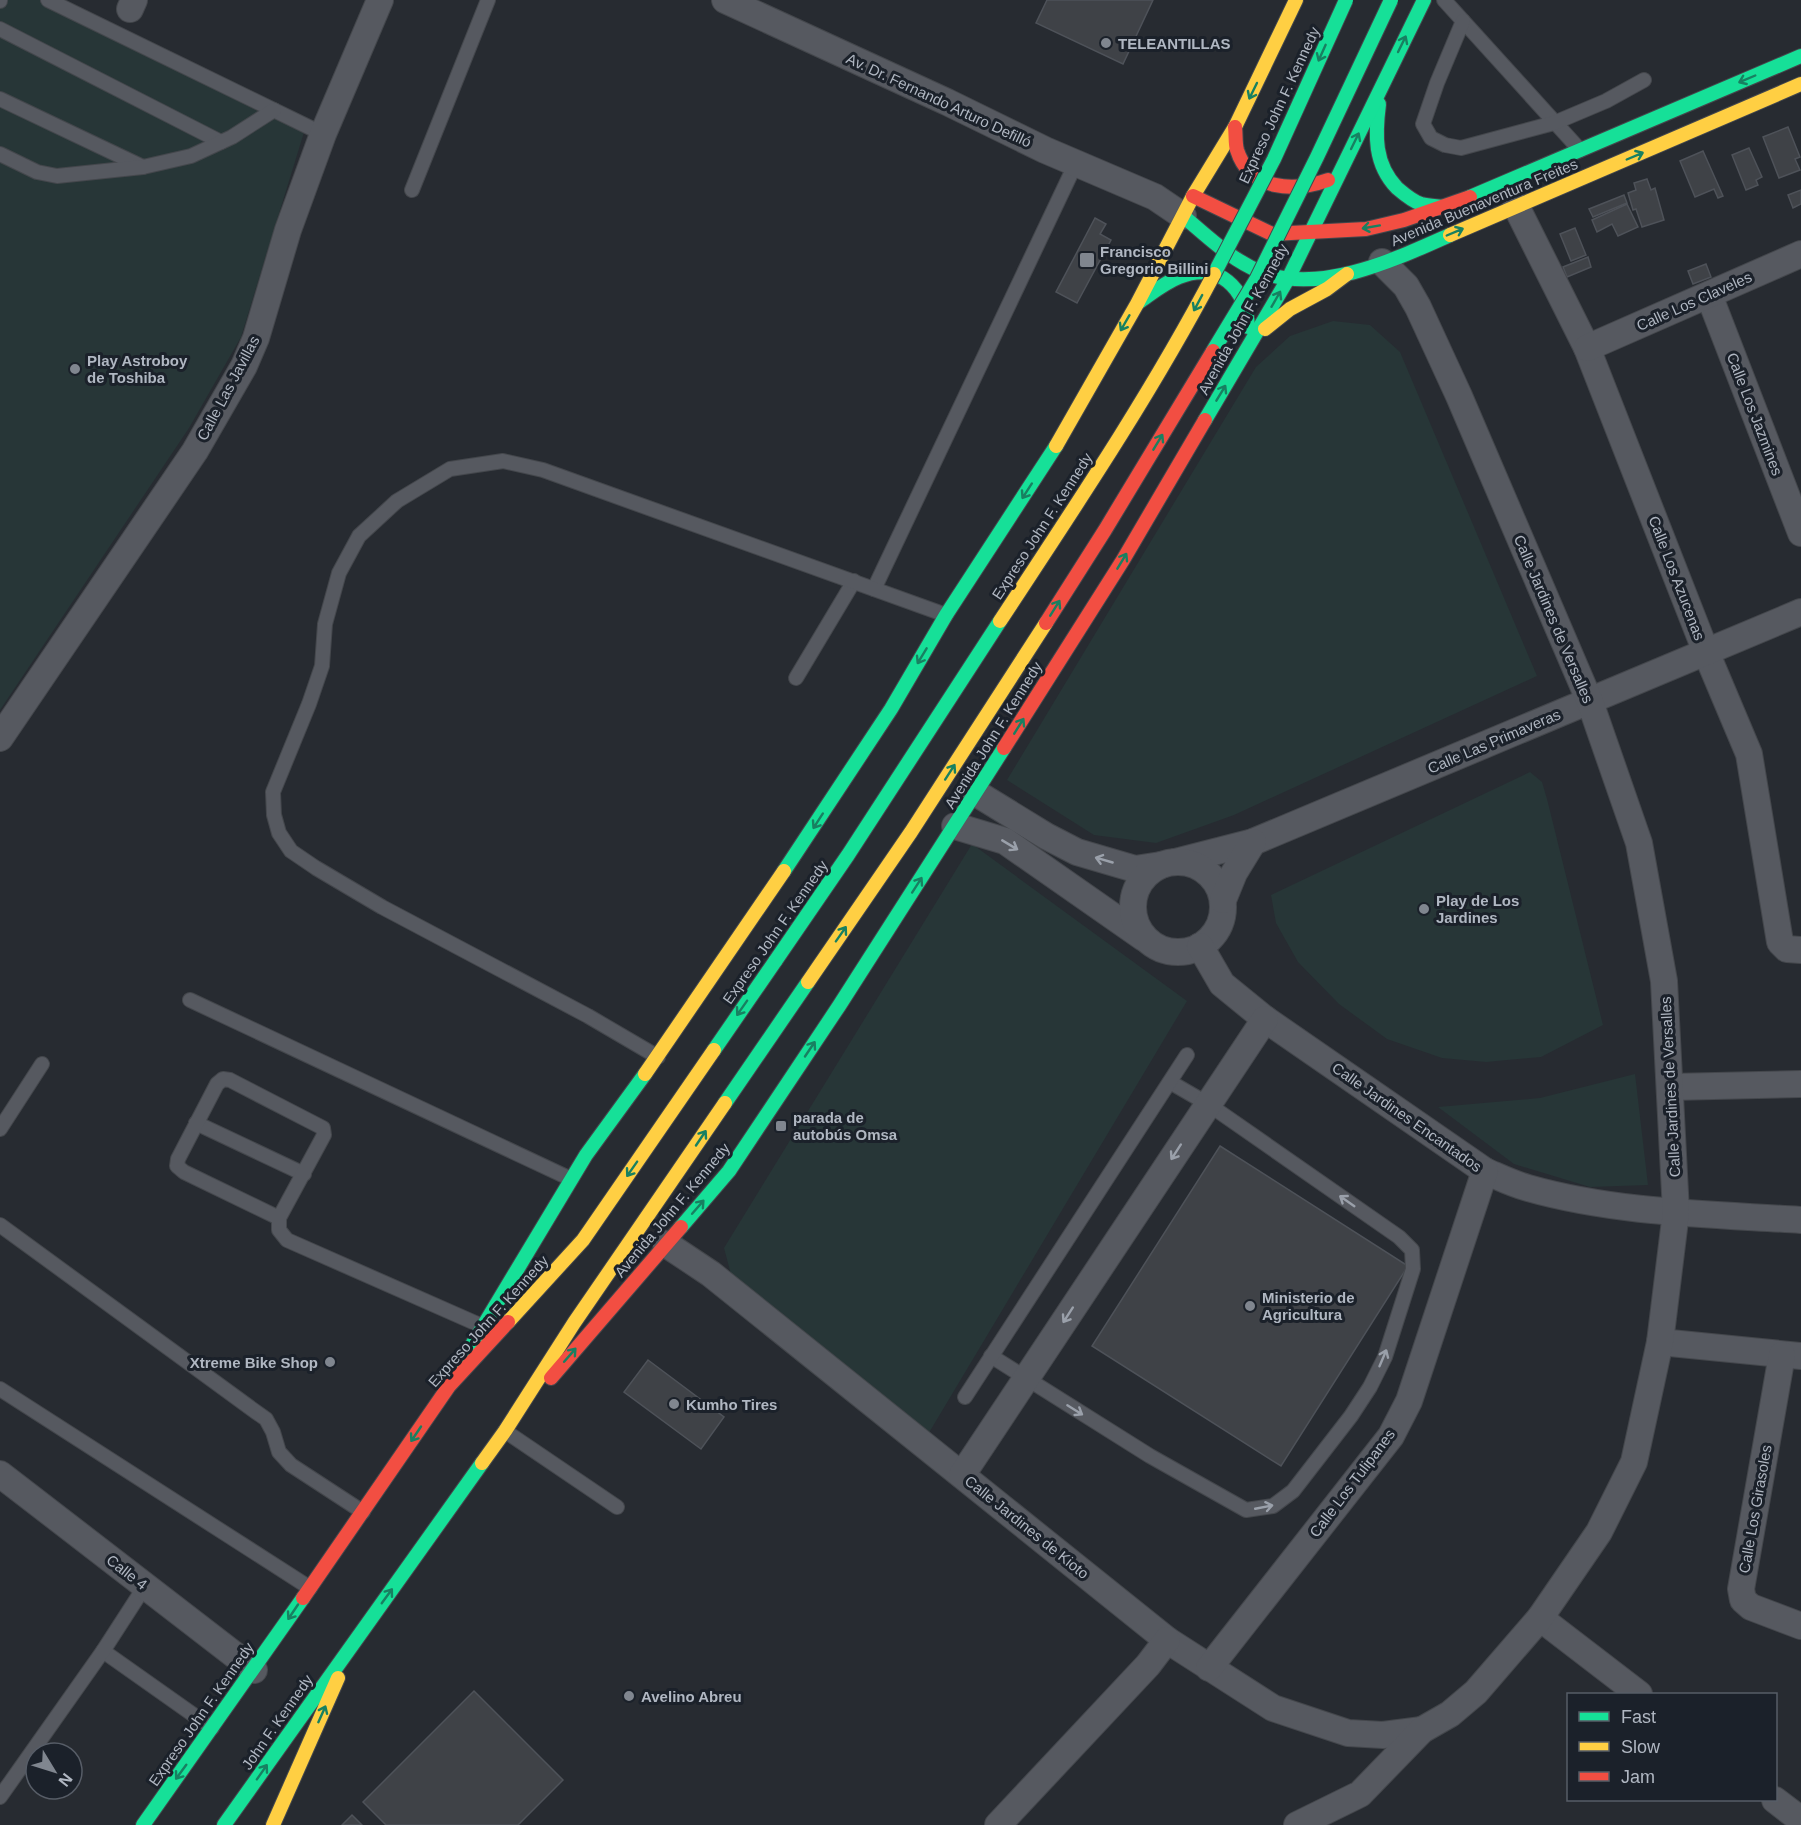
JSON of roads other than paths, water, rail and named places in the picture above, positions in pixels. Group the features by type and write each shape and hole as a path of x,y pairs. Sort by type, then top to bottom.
{"main road":[{"path":"449,1386 482,1326 586,1155 658,1057 788,866 891,709 946,615 1052,453 1137,304 1188,206 1236,127 1296,0"},
{"name":"Expreso John F. Kennedy","path":"143,1825 254,1670 449,1386 583,1240 848,855 1104,462 1193,314 1274,159 1346,0"},
{"path":"273,1825 353,1644 505,1431 574,1323 911,832 1105,530 1256,280 1391,0"},
{"name":"Avenida John F. Kennedy","path":"505,1431 729,1171 976,794 1123,560 1288,279 1424,0"},
{"name":"Avenida Buenaventura Freites","path":"1188,206 1272,234 1366,229 1404,220 1444,207 1801,56"},
{"name":"Avenida Buenaventura Freites","path":"1188,206 1249,268 1288,279 1316,280 1347,274 1382,262 1516,206 1801,84"},
{"path":"1381,89 1376,131 1377,152 1382,166 1405,195 1421,204 1444,207"},
{"path":"1236,127 1236,148 1241,160 1248,171 1272,186 1286,189 1307,188 1339,174"},
{"path":"1137,304 1167,283 1186,274 1202,272 1219,276 1232,283 1242,294 1247,306 1250,344"},
{"path":"1250,344 1290,309 1327,289 1347,274"},
{"name":"John F. Kennedy","path":"226,1823 353,1644"}],"street":[{"name":"Calle Las Javillas","path":"0,738 195,451 244,366 256,338 288,230 323,134 380,0"},
{"name":"Av. Dr. Fernando Arturo Defilló","path":"725,0 1076,163 1155,197 1188,206"},
{"name":"Calle Los Azucenas","path":"1516,206 1587,348 1706,652 1749,754 1780,942 1787,949 1801,950"},
{"name":"Calle Los Claveles","path":"1587,348 1801,254"},
{"name":"Calle Jardines de Versalles","path":"1297,1825 1360,1794 1422,1730 1450,1714 1476,1692 1540,1618 1599,1532 1634,1462 1660,1342 1676,1212 1664,981 1639,843 1590,702 1459,396 1406,286 1382,262"},
{"name":"Calle Los Jazmines","path":"1709,295 1801,533"},
{"name":"Calle Las Primaveras","path":"976,794 1077,852 1135,869 1168,864 1253,842 1801,612"},
{"path":"955,826 1005,841 1150,942 1161,949 1174,952 1188,951 1200,946 1218,926 1222,914 1222,900 1219,888 1211,876 1201,868 1189,863 1168,864 1148,873 1138,886 1134,901 1134,916 1140,931 1150,942"},
{"path":"1222,900 1234,873 1253,842"},
{"name":"Calle Jardines Encantados","path":"1200,946 1222,984 1265,1019 1485,1171 1526,1188 1593,1203 1676,1212 1801,1221"},
{"path":"962,1475 1265,1019"},
{"path":"1671,1087 1801,1084"},
{"name":"Calle Los Tulipanes","path":"1209,1668 1391,1436 1409,1401 1485,1171"},
{"name":"Calle Jardines de Kioto","path":"666,1244 711,1274 1167,1640 1209,1668 1273,1708 1348,1733 1383,1735 1422,1730"},
{"path":"1660,1342 1792,1356"},
{"name":"Calle Los Girasoles","path":"1792,1356 1742,1589 1743,1600 1751,1607 1801,1626"},
{"name":"Calle 4","path":"0,1474 254,1670"},
{"path":"1540,1618 1636,1693"},
{"path":"998,1825 1148,1665 1167,1640"},
{"path":"1776,1801 1801,1820"}],"lane":[{"path":"48,0 323,134"},
{"path":"412,190 488,0"},
{"path":"1444,0 1580,150"},
{"path":"1463,21 1423,124 1431,138 1445,145 1461,148 1554,123 1606,101 1644,80"},
{"path":"0,29 221,142"},
{"path":"0,99 143,166"},
{"path":"0,154 37,172 57,176 143,166 191,156 221,142 274,110"},
{"path":"874,589 1076,163"},
{"path":"658,1057 588,1016 382,907 316,868 291,851 279,833 274,815 273,792 322,666 325,624 339,573 359,537 397,501 450,469 504,461 543,470 946,615"},
{"path":"796,678 854,581"},
{"path":"190,1000 571,1179"},
{"path":"965,1396 1187,1055"},
{"path":"0,1130 42,1064"},
{"path":"279,1218 184,1172 177,1166 178,1159 196,1123 217,1084 223,1079 230,1080 323,1128 324,1135 279,1218 279,1230 287,1240 482,1326"},
{"path":"991,1356 1150,1456 1246,1510 1273,1506 1293,1491 1351,1416 1370,1387 1385,1357 1413,1269 1412,1250 1399,1237 1208,1104 1170,1082"},
{"path":"196,1123 304,1174"},
{"path":"1,1227 266,1419 279,1452 291,1465 363,1512"},
{"path":"0,1389 310,1588"},
{"path":"505,1431 617,1507"},
{"path":"0,1797 146,1586"},
{"path":"103,1651 212,1728"}],"place":[{"name":"TELEANTILLAS","path":"1106,43"},
{"name":"Francisco Gregorio Billini","path":"1087,260"},
{"name":"Play Astroboy de Toshiba","path":"75,369"},
{"name":"Play de Los Jardines","path":"1424,909"},
{"name":"parada de autobús Omsa","path":"781,1126"},
{"name":"Ministerio de Agricultura","path":"1250,1306"},
{"name":"Xtreme Bike Shop","path":"330,1362"},
{"name":"Kumho Tires","path":"674,1404"},
{"name":"Avelino Abreu","path":"629,1696"}]}
